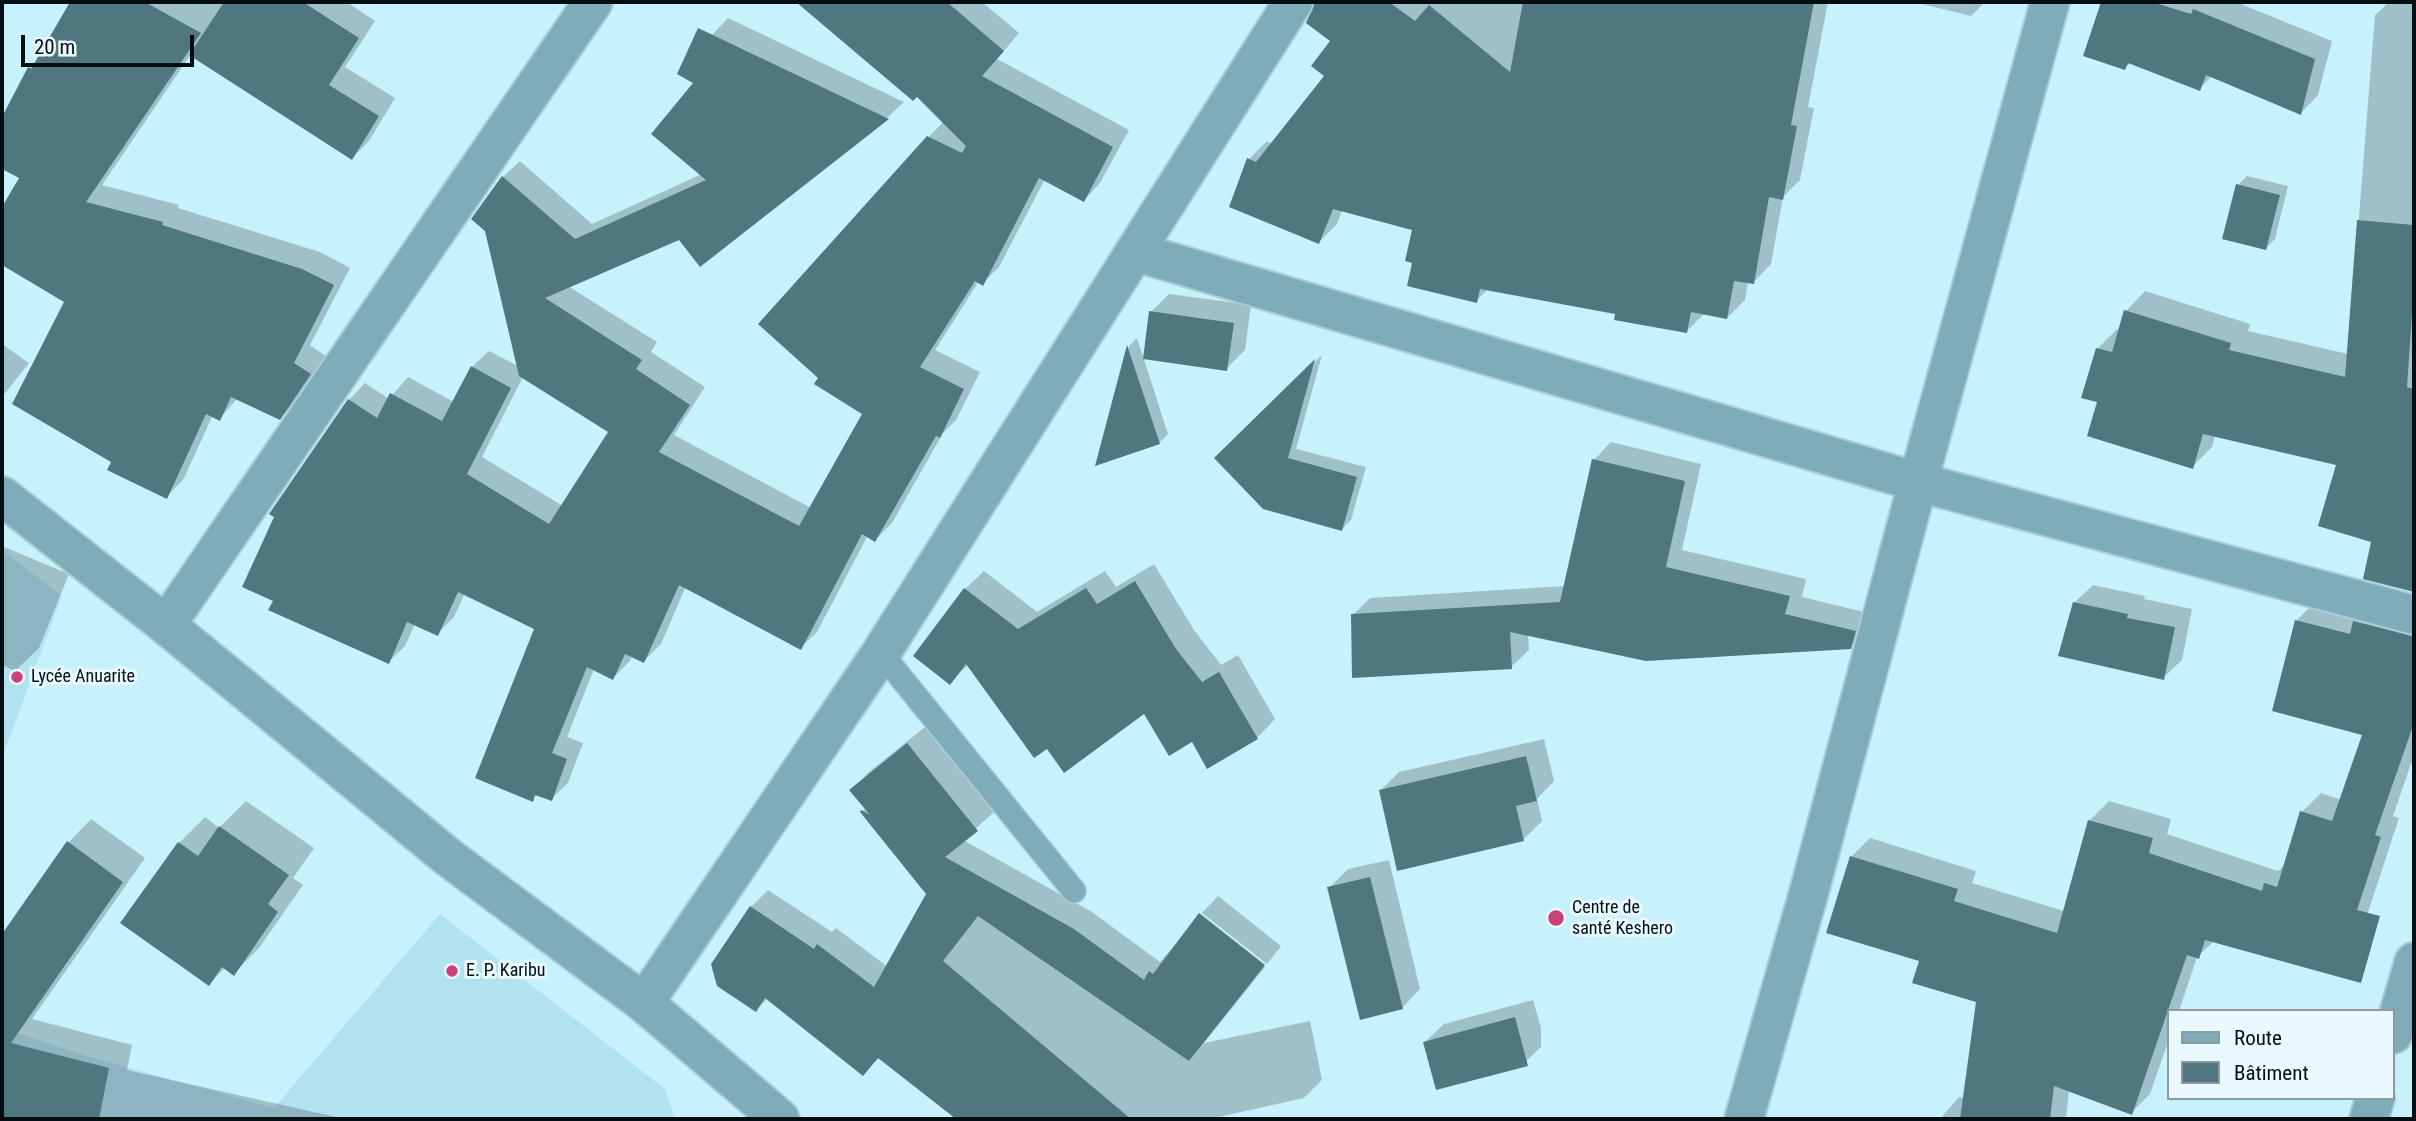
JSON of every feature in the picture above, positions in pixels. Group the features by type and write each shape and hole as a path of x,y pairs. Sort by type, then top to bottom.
{"street":[{"path":"166,625 593,2"},
{"path":"644,1003 881,653 1293,2"},
{"path":"1744,1119 1810,892 1918,482 2050,2"},
{"path":"1136,252 1918,482 2414,615"},
{"path":"2,496 166,625 448,857 644,1003 756,1112"},
{"path":"2395,1027 2414,962"},
{"path":"2369,1119 2374,1100"}],"lane":[{"path":"881,653 1074,891"}],"shaded area":[{"name":"Lycée Anuarite","path":"2,550 62,596 2,758"},
{"name":"E. P. Karibu","path":"440,914 665,1089 675,1119 2,1119 2,1028 90,1057 274,1108"}],"building":[{"path":"70,2 145,2 201,33 86,202 163,222 162,225 302,269 334,285 294,363 311,374 280,420 231,397 220,421 206,414 167,499 107,470 111,462 12,404 64,302 2,265 2,207 19,178 2,169 2,117 28,67 31,69"},
{"path":"224,2 303,2 359,38 329,85 379,116 352,160 189,55"},
{"path":"796,2 947,2 1004,51 982,76 1113,147 1084,202 1039,178 983,286 975,281 920,367 964,389 940,438 936,436 875,542 862,534 801,650 679,585 644,663 625,654 613,680 587,667 552,753 567,759 552,801 535,795 533,802 475,778 534,629 458,592 438,636 407,622 389,664 268,610 273,601 242,587 274,517 269,514 348,399 377,418 390,393 442,421 471,366 511,388 467,474 549,524 608,432 519,376 485,231 471,219 502,176 575,239 706,180 651,134 693,83 677,74 698,28 889,119 700,267 679,240 545,298 642,360 636,369 690,405 659,452 799,526 862,414 814,384 818,378 758,324 927,136 962,153 966,146 917,97 913,101"},
{"path":"1315,2 1389,2 1415,21 1429,5 1510,72 1523,2 1814,2 1791,125 1797,126 1783,200 1769,197 1754,284 1734,281 1727,319 1691,312 1687,333 1614,320 1615,314 1480,289 1477,303 1407,286 1412,263 1405,261 1412,230 1333,209 1319,244 1229,207 1247,158 1256,162 1324,76 1311,66 1330,41 1306,23"},
{"path":"2101,2 2152,2 2191,14 2193,9 2315,59 2301,115 2206,75 2200,91 2128,63 2125,70 2083,56"},
{"path":"2236,184 2280,195 2266,250 2222,239"},
{"path":"2357,220 2414,225 2414,285 2407,387 2414,389 2414,592 2363,579 2371,542 2318,526 2336,465 2203,434 2193,469 2087,436 2097,402 2081,398 2096,348 2112,352 2124,310 2231,343 2229,350 2345,377"},
{"path":"1149,311 1234,323 1227,371 1143,359"},
{"path":"1127,345 1160,444 1095,466"},
{"path":"1315,359 1288,458 1357,477 1342,531 1263,509 1214,458"},
{"path":"1592,459 1685,481 1666,567 1790,596 1785,614 1856,631 1851,649 1646,661 1510,632 1512,669 1352,678 1351,614 1560,602"},
{"path":"1135,581 1176,649 1202,682 1219,672 1258,739 1207,769 1192,742 1169,756 1144,714 1064,773 1047,749 1034,758 966,664 950,685 913,656 964,588 1018,629 1086,588 1097,604"},
{"path":"2073,602 2128,614 2127,618 2175,627 2164,680 2058,656"},
{"path":"2295,620 2350,634 2353,621 2414,636 2414,723 2375,835 2381,837 2357,910 2380,916 2361,983 2205,940 2199,959 2187,955 2132,1115 2054,1086 2050,1119 1960,1119 1976,1002 1912,983 1919,961 1826,933 1850,856 1958,889 1954,901 2057,933 2088,820 2153,838 2149,853 2262,891 2264,883 2277,887 2300,811 2332,821 2362,735 2272,711"},
{"path":"907,743 978,831 945,857 1074,929 1144,980 1149,971 1153,974 1199,913 1265,965 1189,1061 978,916 943,961 1131,1119 956,1119 878,1058 863,1076 765,998 756,1012 717,986 711,964 750,906 814,949 817,944 874,987 926,894 860,812 861,810 870,815 849,790"},
{"path":"1526,756 1537,801 1516,806 1524,841 1397,871 1379,790"},
{"path":"219,826 289,875 268,904 278,912 234,976 222,967 209,986 120,923 178,842 198,856"},
{"path":"67,841 123,882 11,1043 109,1068 99,1119 2,1119 2,934"},
{"path":"1370,877 1403,1009 1360,1020 1327,887"},
{"path":"1515,1017 1528,1066 1436,1090 1423,1042"}],"place":[{"name":"Lycée Anuarite","path":"17,677"},
{"name":"Centre de santé Keshero","path":"1556,918"},
{"name":"E. P. Karibu","path":"452,971"}]}
